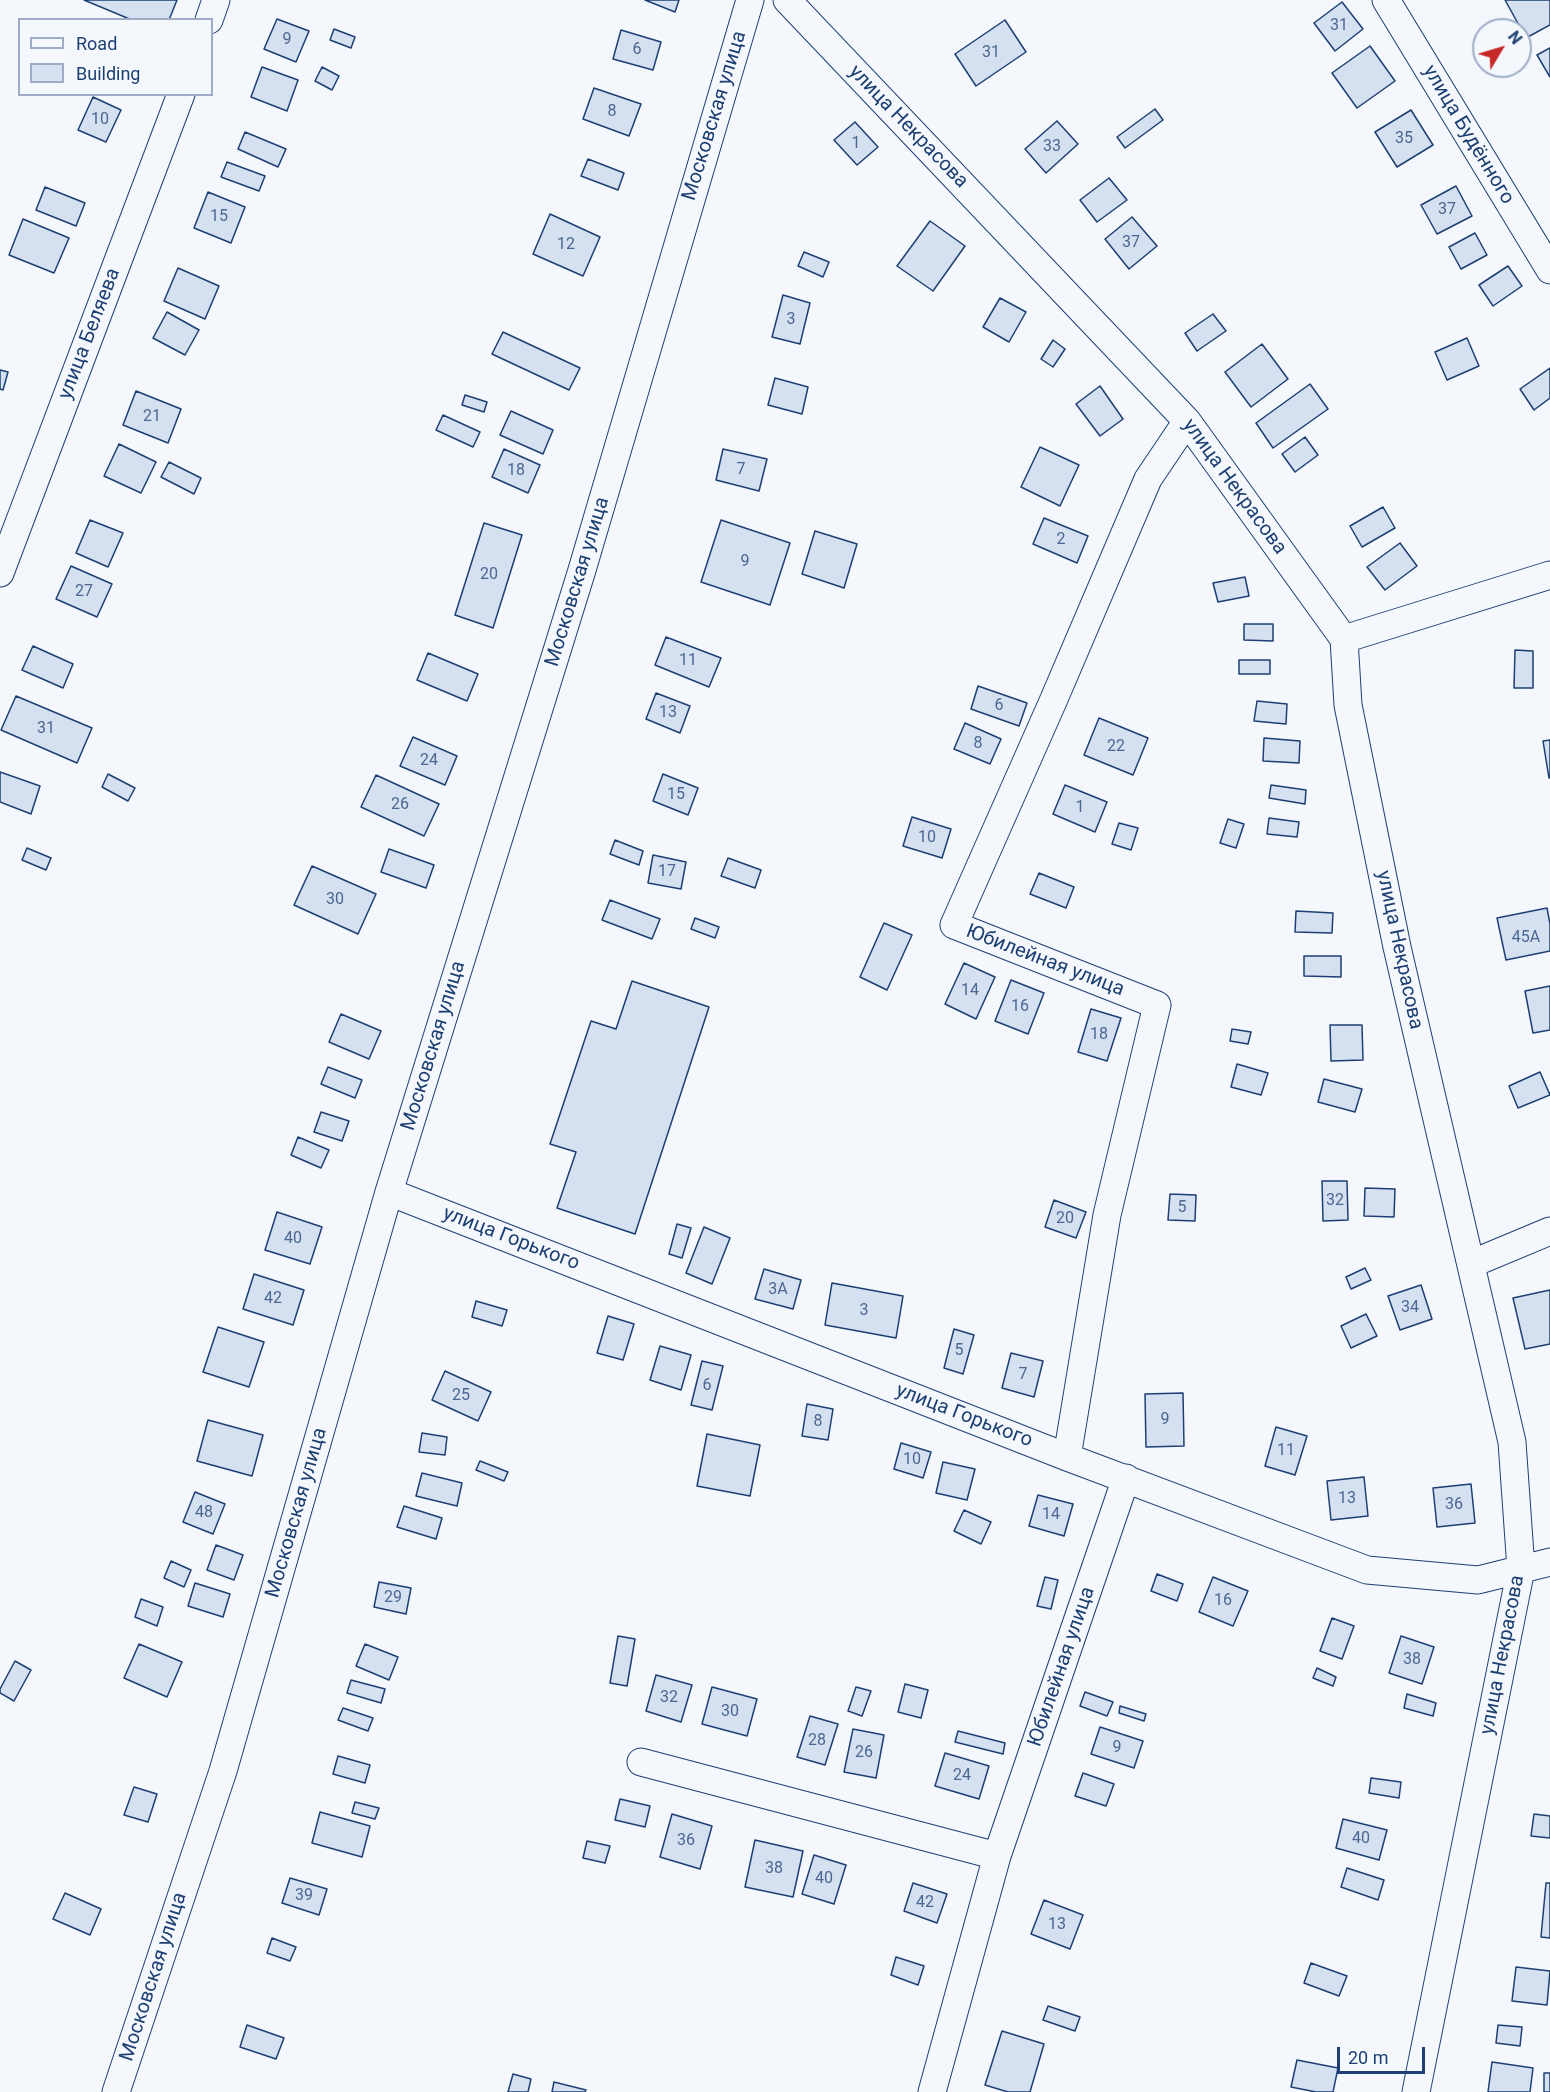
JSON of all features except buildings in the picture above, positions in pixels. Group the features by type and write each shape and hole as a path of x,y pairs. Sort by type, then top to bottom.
{"street":[{"path":"210,18 216,0"},
{"name":"Московская улица","path":"116,2092 222,1772 389,1192 582,570 750,0"},
{"name":"улица Некрасова","path":"787,0 1187,421 1344,639 1348,705 1394,936 1512,1442 1521,1569 1416,2092"},
{"name":"улица Будённого","path":"1386,0 1550,270"},
{"name":"улица Беляева","path":"0,573 180,96"},
{"name":"Юбилейная улица","path":"1067,1457 1107,1215 1157,1005 954,925 1148,479 1187,421"},
{"path":"1344,639 1550,574"},
{"name":"улица Горького","path":"389,1192 1067,1457 1367,1570 1478,1580 1550,1562"},
{"path":"1471,1264 1550,1232"},
{"name":"Юбилейная улица","path":"932,2092 997,1856 1126,1478"},
{"path":"640,1762 997,1856"}]}
